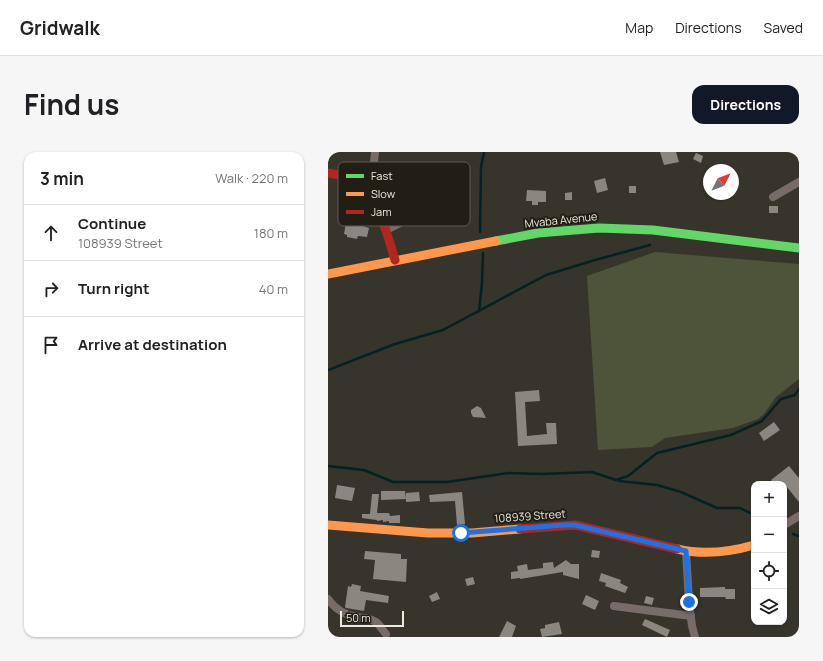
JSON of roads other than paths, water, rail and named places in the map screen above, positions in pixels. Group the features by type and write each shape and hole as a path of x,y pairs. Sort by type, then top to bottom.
{"street":[{"path":"374,162 375,152"},
{"path":"328,173 338,175"},
{"path":"773,197 799,182"},
{"path":"385,226 395,260"},
{"path":"386,230 394,226"},
{"name":"Mvaba Avenue","path":"328,274 538,233 599,228 654,230 799,248"},
{"path":"787,523 799,516"},
{"name":"108939 Street","path":"328,526 347,525 441,533 481,532 575,525 686,551 708,552 751,546"},
{"path":"686,551 690,616 695,637"},
{"path":"328,599 332,606 337,610 354,617 368,618 377,623 386,634"},
{"path":"614,606 690,616"}],"waterway":[{"path":"480,232 481,167 484,152"},
{"path":"328,370 395,344 443,330 546,275 650,245"},
{"path":"479,311 483,253"},
{"path":"328,466 364,470 393,482 447,482 508,473 543,474 592,472 616,480 628,476 657,453 731,435 762,421 781,399 795,395 799,389"},
{"path":"619,481 657,485 681,492 717,508 740,508 751,514"},
{"path":"793,534 799,536"}]}
